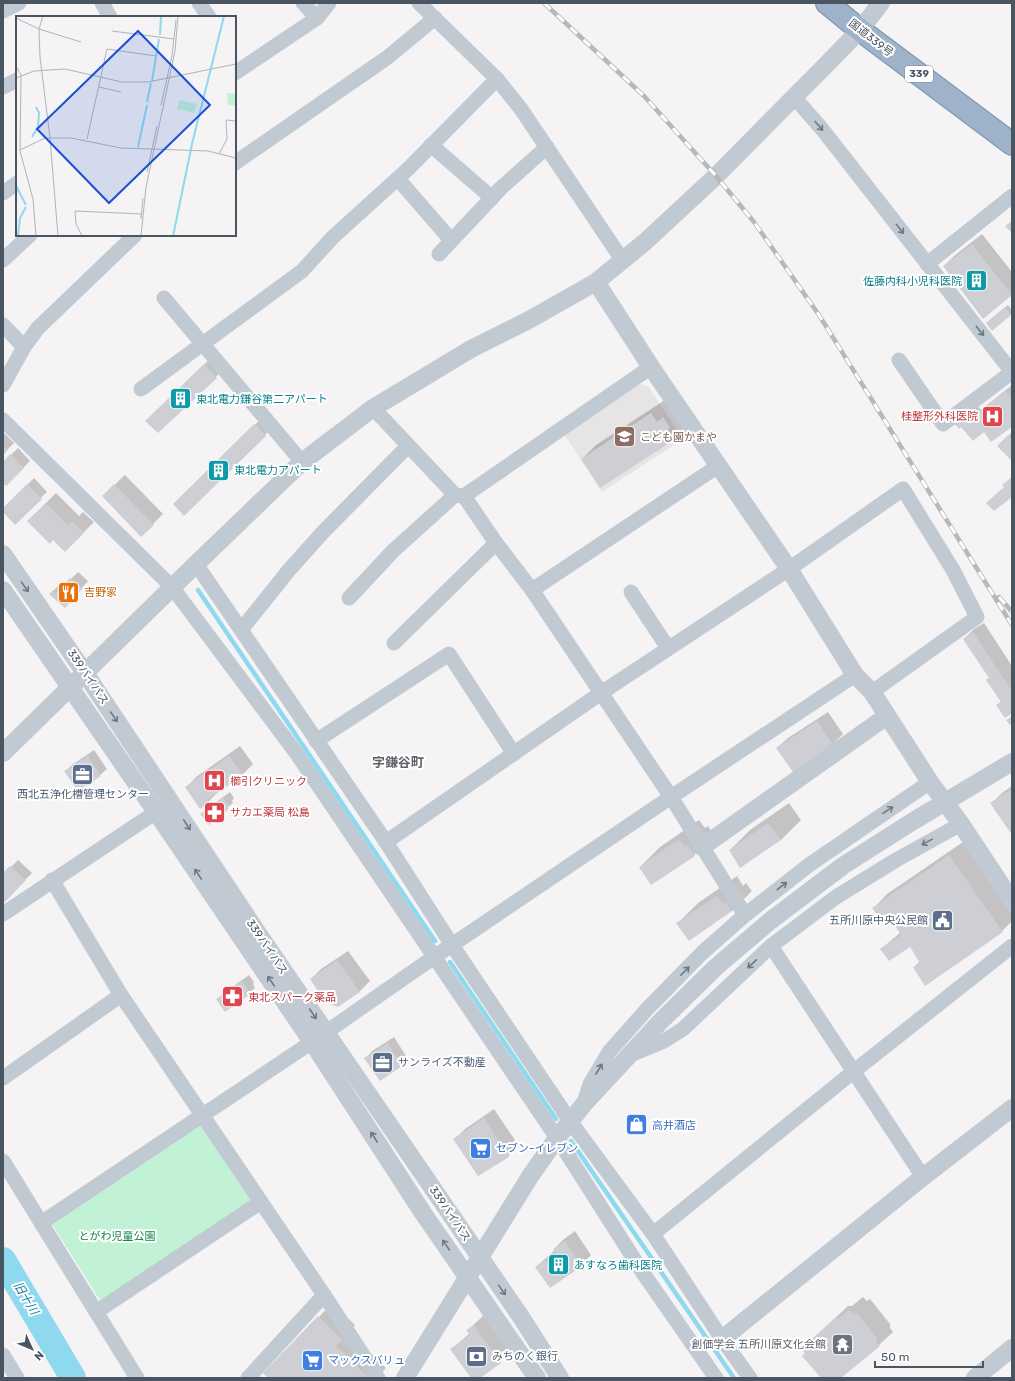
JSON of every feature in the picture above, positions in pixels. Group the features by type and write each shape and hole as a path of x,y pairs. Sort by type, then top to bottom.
{"highway":[{"name":"国道339号","path":"827,3 860,30 1012,144"}],"street":[{"path":"3,10 19,3"},
{"path":"102,3 109,16"},
{"path":"199,3 208,16"},
{"path":"303,3 317,18"},
{"path":"236,72 317,18 329,3"},
{"path":"419,3 497,79 521,109 624,261"},
{"path":"3,753 302,462 372,408 471,349 527,321 596,282 624,261 716,176 860,30 881,3"},
{"path":"236,162 388,57 435,18"},
{"path":"141,389 302,271 333,237 398,179 497,79"},
{"path":"3,87 16,80"},
{"path":"794,97 822,129 1012,372 943,424 899,360"},
{"path":"431,145 492,198"},
{"path":"439,254 492,198 547,147"},
{"path":"398,179 452,240"},
{"path":"3,193 16,184"},
{"path":"928,264 1012,196"},
{"path":"3,260 29,236"},
{"path":"3,385 24,347 38,328 134,236"},
{"path":"596,282 651,367 789,569 855,675 872,692 930,782 961,824 1012,901"},
{"path":"164,298 302,462"},
{"path":"3,325 24,347"},
{"path":"349,598 393,551 460,496 651,367"},
{"path":"372,408 408,446 460,496 532,590 671,797 745,915"},
{"path":"3,420 172,587 297,754 557,1138 643,1272 716,1378"},
{"path":"240,630 289,570 324,531 408,446"},
{"path":"532,590 718,466"},
{"path":"386,842 601,693 789,569 903,489 953,570 977,617 872,692"},
{"path":"394,644 496,543"},
{"name":"339バイパス","path":"3,554 171,802 319,1037 521,1316 560,1378"},
{"path":"196,564 386,842 452,945 570,1121 653,1234 722,1339 750,1378"},
{"path":"3,590 156,812 319,1037 423,1213 537,1378"},
{"path":"631,592 668,648"},
{"path":"316,741 449,654 514,754"},
{"path":"40,1223 319,1037 434,956 855,675"},
{"path":"702,847 887,716"},
{"path":"405,1378 531,1175 557,1138 584,1104 662,1020 716,968 764,926 844,865 915,820 1012,762"},
{"path":"584,1104 590,1084 609,1052 648,1008 698,957 745,915 809,865 930,782"},
{"path":"3,914 171,802"},
{"path":"628,1056 664,1041 683,1029 771,946 836,897 896,860 961,824"},
{"path":"52,880 121,995 324,1295 378,1378"},
{"path":"771,946 923,1177"},
{"path":"653,1234 853,1072 1012,946"},
{"path":"3,1078 121,995"},
{"path":"722,1339 923,1177 1012,1108"},
{"path":"3,1161 137,1378"},
{"path":"96,1312 261,1202"},
{"path":"248,1378 324,1295"},
{"path":"975,1378 1012,1348"},
{"path":"3,1355 17,1378"}],"shaded area":[{"name":"こども園かまや","path":"639,384 648,386 683,439 602,492 564,434"}],"green space":[{"name":"とがわ児童公園","path":"200,1125 251,1200 101,1302 52,1224"}],"building":[{"path":"1012,221 1012,233 1005,226"},
{"name":"佐藤内科小児科医院","path":"972,244 1012,295 983,319 943,266"},
{"path":"1005,307 1011,315 992,331 986,323"},
{"name":"東北電力鎌谷第二アパート","path":"204,364 217,378 158,433 145,421"},
{"name":"桂整形外科医院","path":"1006,391 1012,399 1012,427 991,442 984,432 973,441 961,427 959,429 953,422 965,413 970,419"},
{"path":"651,413 657,422 663,417 670,428 664,432 671,442 600,488 581,459"},
{"name":"東北電力アパート","path":"254,424 266,436 184,516 173,504"},
{"path":"1008,435 1011,438 1012,437 1011,460 997,446"},
{"path":"3,445 8,450 3,455"},
{"path":"10,454 24,468 6,486 3,483 3,462"},
{"path":"1012,477 1012,497 994,511 986,503 1004,487 1002,485"},
{"path":"27,484 42,499 15,525 3,512 3,508"},
{"path":"114,484 154,525 141,537 102,496"},
{"path":"46,503 68,525 72,521 84,533 65,552 53,540 50,544 27,521"},
{"name":"吉野家","path":"70,578 83,588 65,608 49,594 53,590 56,593"},
{"path":"973,632 1012,691 1012,713 1005,718 996,705 1001,702 986,680 989,678 963,639"},
{"path":"1011,717 1012,724 1010,725 1006,720"},
{"path":"817,721 833,745 793,772 776,748"},
{"name":"西北五浄化槽管理センター","path":"88,756 101,776 78,791 64,771"},
{"name":"櫛引クリニック","path":"229,756 243,775 207,800 209,803 200,809 185,787"},
{"path":"1012,789 1012,835 990,803"},
{"name":"サカエ薬局 松島","path":"223,798 229,806 225,808 227,810 220,815 222,816 209,825 200,814"},
{"path":"768,823 781,840 740,868 729,850"},
{"path":"679,839 685,847 688,845 695,856 651,885 639,867"},
{"name":"五所川原中央公民館","path":"949,855 1003,932 925,986 913,967 920,963 910,947 889,961 880,949 901,935 890,918 883,922 872,908"},
{"path":"10,866 26,880 5,902 3,900 3,873"},
{"path":"717,896 723,905 726,902 732,911 689,941 676,923"},
{"path":"337,960 360,992 338,1007 325,1002 310,979"},
{"name":"東北スパーク薬品","path":"242,981 248,990 246,991 249,995 225,1012 216,999"},
{"name":"サンライズ不動産","path":"388,1043 402,1066 380,1081 364,1058"},
{"name":"セブン-イレブン","path":"484,1118 509,1157 478,1176 453,1139"},
{"name":"あすなろ歯科医院","path":"565,1241 582,1266 550,1288 535,1267 545,1260 549,1264 559,1256 553,1249"},
{"name":"創価学会 五所川原文化会館","path":"849,1310 853,1314 856,1312 877,1338 876,1342 880,1346 841,1378 821,1378 802,1356 805,1353 801,1349 834,1319 838,1319"},
{"name":"マックスバリュ","path":"318,1316 342,1340 336,1346 369,1378 268,1378 263,1373"},
{"name":"みちのく銀行","path":"474,1325 501,1363 480,1378 471,1378 450,1349 470,1335 466,1330"}],"waterway":[{"path":"198,590 435,941"},
{"path":"450,962 556,1119"},
{"path":"571,1141 734,1378"},
{"name":"旧十川","path":"3,1260 73,1378"}],"railway":[{"path":"544,3 644,96 716,176 754,222 819,315 1012,625"},
{"path":"999,597 1012,612"}],"place":[{"name":"佐藤内科小児科医院","path":"977,281"},
{"name":"東北電力鎌谷第二アパート","path":"180,399"},
{"name":"桂整形外科医院","path":"993,416"},
{"name":"こども園かまや","path":"624,437"},
{"name":"東北電力アパート","path":"219,470"},
{"name":"吉野家","path":"69,592"},
{"name":"西北五浄化槽管理センター","path":"83,774"},
{"name":"櫛引クリニック","path":"214,781"},
{"name":"サカエ薬局 松島","path":"214,812"},
{"name":"五所川原中央公民館","path":"943,920"},
{"name":"東北スパーク薬品","path":"233,997"},
{"name":"サンライズ不動産","path":"383,1062"},
{"name":"高井酒店","path":"636,1125"},
{"name":"セブン-イレブン","path":"481,1148"},
{"name":"あすなろ歯科医院","path":"559,1265"},
{"name":"創価学会 五所川原文化会館","path":"842,1344"},
{"name":"みちのく銀行","path":"476,1356"},
{"name":"マックスバリュ","path":"313,1360"}],"district":[{"name":"字鎌谷町","path":"398,762"}]}
